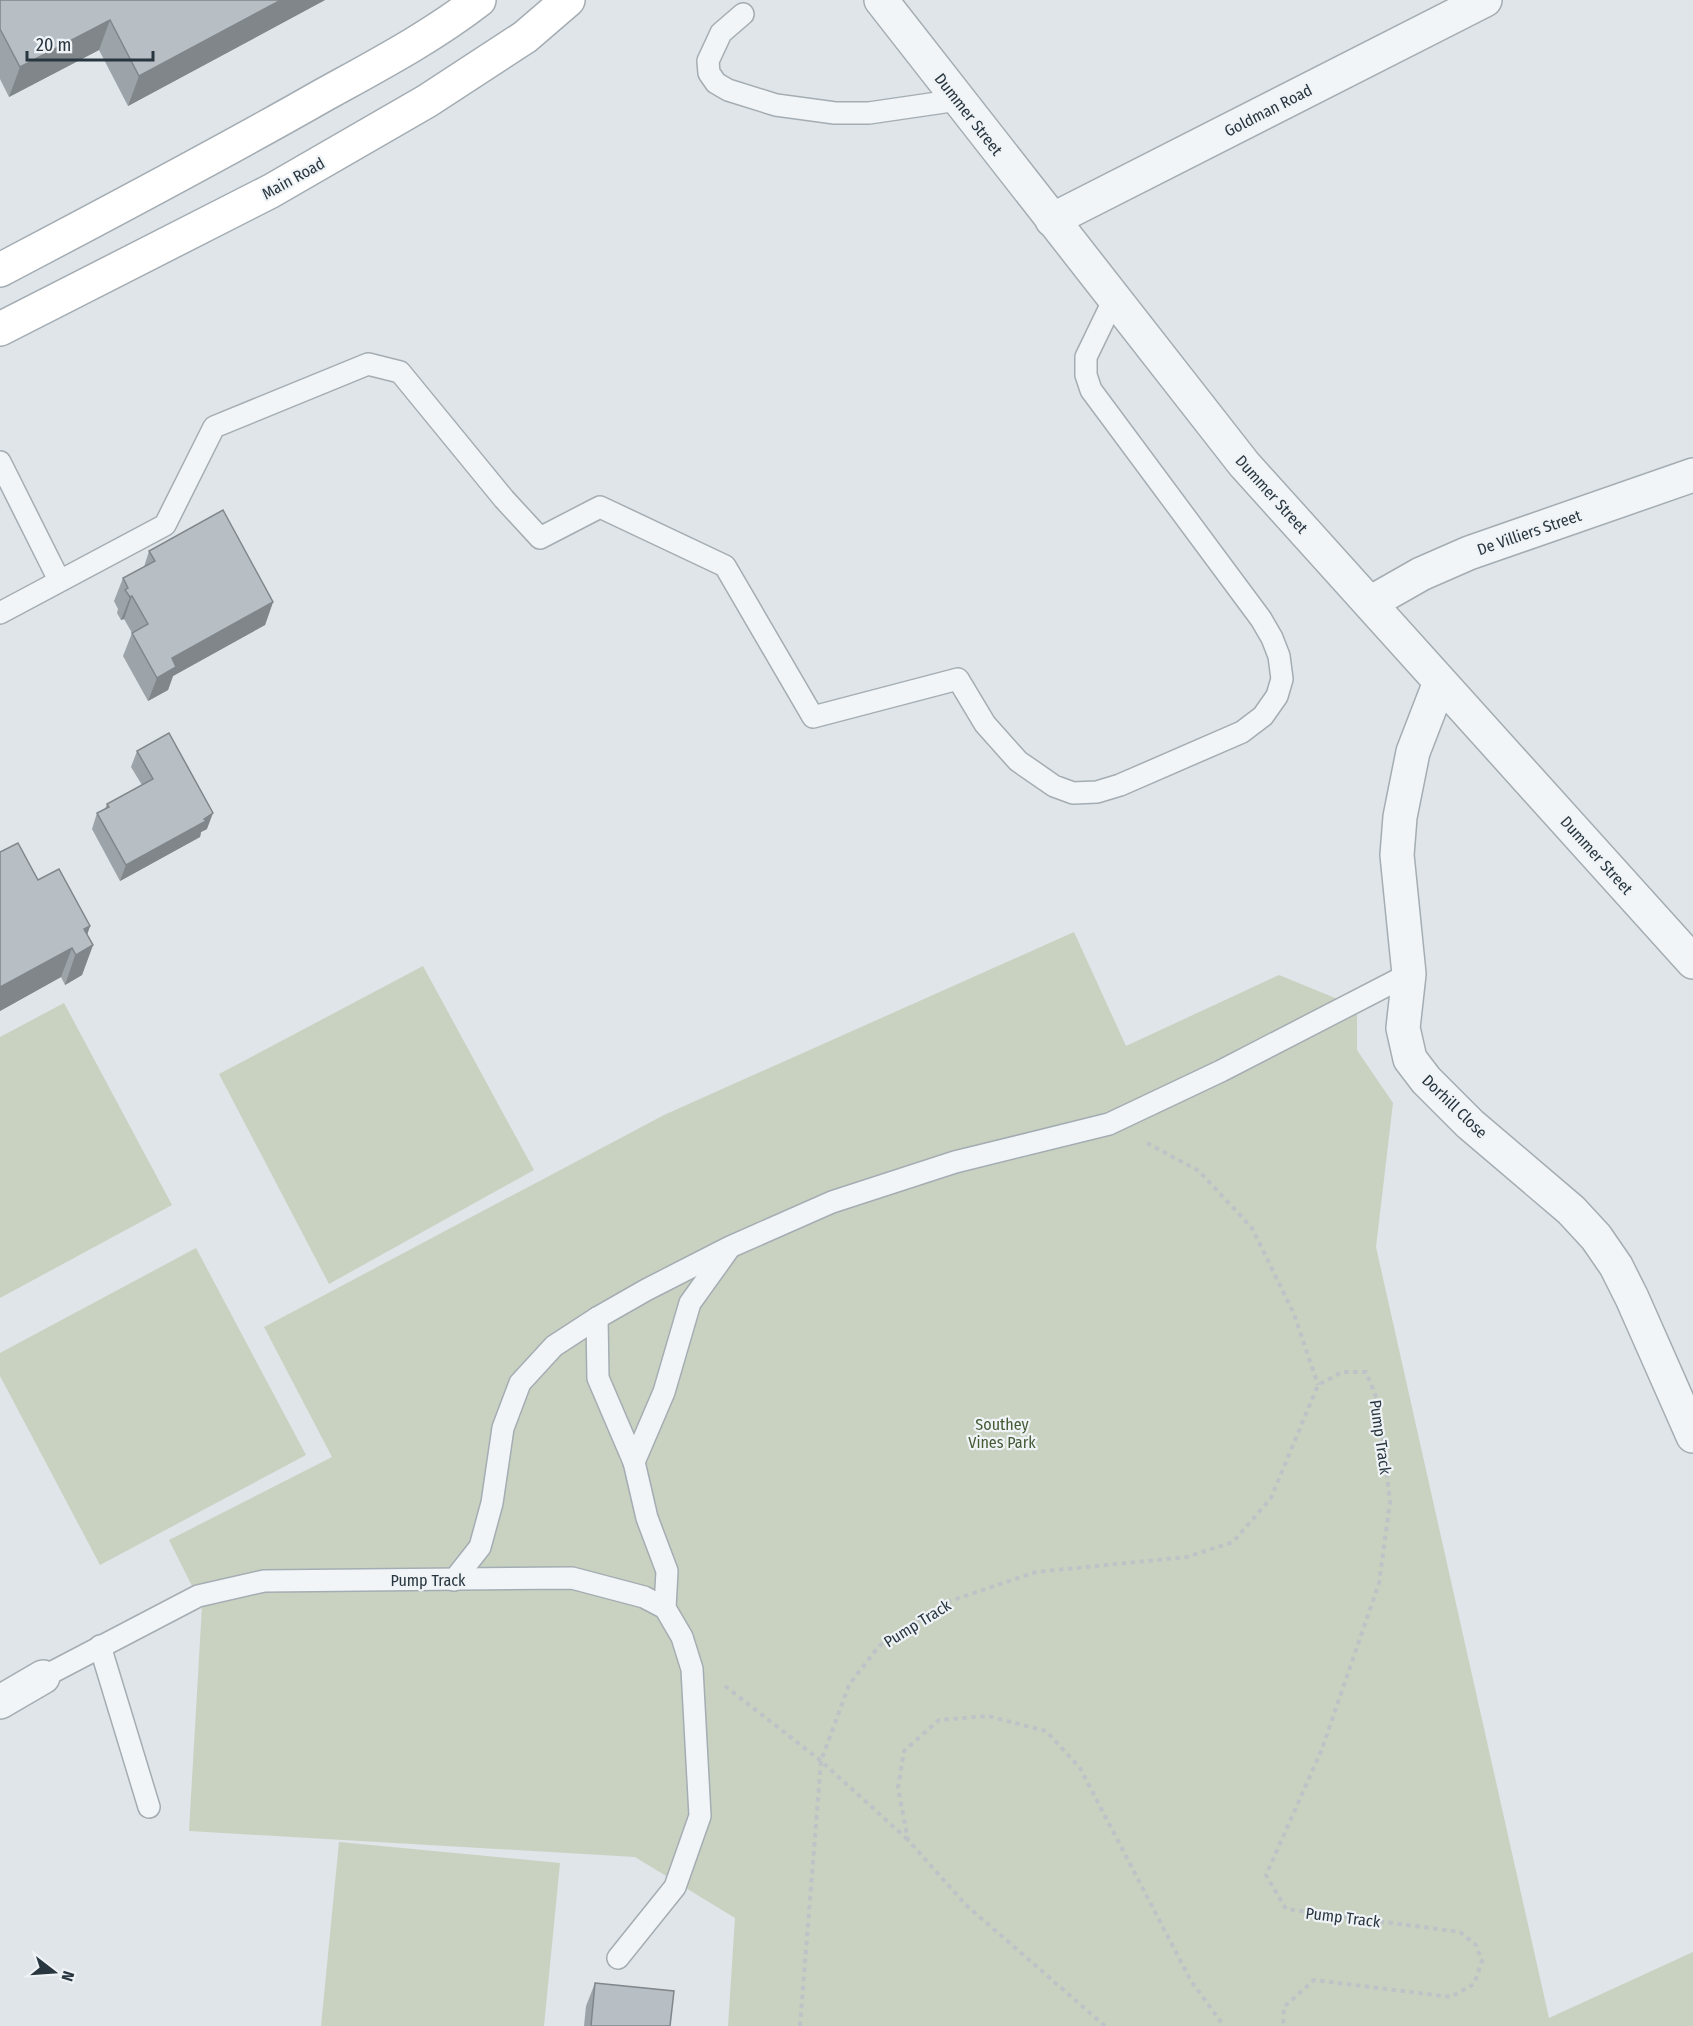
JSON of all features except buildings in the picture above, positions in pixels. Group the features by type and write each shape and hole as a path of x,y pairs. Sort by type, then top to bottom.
{"main road":[{"path":"0,270 213,159 387,59 479,0"},
{"name":"Main Road","path":"0,329 271,191 427,101 525,37 568,0"}],"street":[{"name":"Dummer Street","path":"881,0 1244,464 1693,962"},
{"name":"Goldman Road","path":"1052,220 1485,0"},
{"name":"De Villiers Street","path":"1370,603 1421,574 1469,553 1693,475"},
{"name":"Dorhill Close","path":"1440,682 1413,752 1400,817 1397,855 1409,974 1403,1028 1410,1059 1426,1080 1470,1124 1571,1210 1596,1237 1616,1266 1632,1298 1693,1436"},
{"path":"0,1702 43,1677"}],"lane":[{"path":"743,14 721,33 708,61 709,73 716,83 728,90 776,105 836,113 869,112 958,100"},
{"path":"0,613 165,525 214,427 368,364 400,372 504,500 540,538 600,507 725,566 813,717 958,679 985,724 1018,761 1054,786 1073,794 1097,792 1242,732 1263,716 1277,696 1282,679 1279,656 1261,619 1090,390 1086,375 1086,357 1114,299"},
{"path":"0,462 59,580"},
{"path":"454,1580 480,1546 492,1503 503,1428 520,1383 554,1346 597,1318 730,1247 832,1202 955,1162 1109,1124 1221,1071 1409,974"},
{"path":"634,1462 664,1392 690,1303 730,1247"},
{"path":"597,1318 598,1378 634,1462 647,1518 667,1571 665,1608 682,1637 692,1669 700,1816 675,1887 618,1958"},
{"name":"Pump Track","path":"43,1677 198,1596 264,1581 572,1578 644,1597 665,1608"},
{"path":"100,1646 149,1807"}],"path":[{"path":"1109,1124 1199,1171 1252,1227 1294,1314 1318,1385"},
{"name":"Pump Track","path":"800,2026 821,1761 849,1685 879,1646 947,1602 1036,1572 1187,1557 1233,1542 1271,1498 1318,1385 1342,1372 1366,1372 1379,1404 1390,1502 1379,1582 1322,1749 1266,1875 1286,1909 1460,1932 1476,1946 1482,1961 1474,1984 1451,1997 1314,1980 1284,2007 1283,2026"},
{"path":"692,1669 723,1685 821,1761 908,1840 966,1905 1106,2026"},
{"path":"908,1840 898,1788 904,1751 939,1720 988,1716 1046,1731 1080,1768 1191,1981 1224,2026"}],"green space":[{"name":"Southey Vines Park","path":"1074,932 1126,1046 1279,975 1357,1007 1357,1050 1393,1103 1376,1247 1549,2018 1693,1952 1693,2026 728,2026 735,1918 635,1857 189,1831 202,1606 169,1540 332,1457 264,1327 664,1115"},
{"path":"423,966 534,1170 329,1284 219,1074"},
{"path":"64,1003 172,1205 0,1298 0,1037"},
{"path":"196,1248 306,1455 100,1565 0,1376 0,1353"},
{"path":"339,1842 560,1863 544,2026 321,2026"}]}
